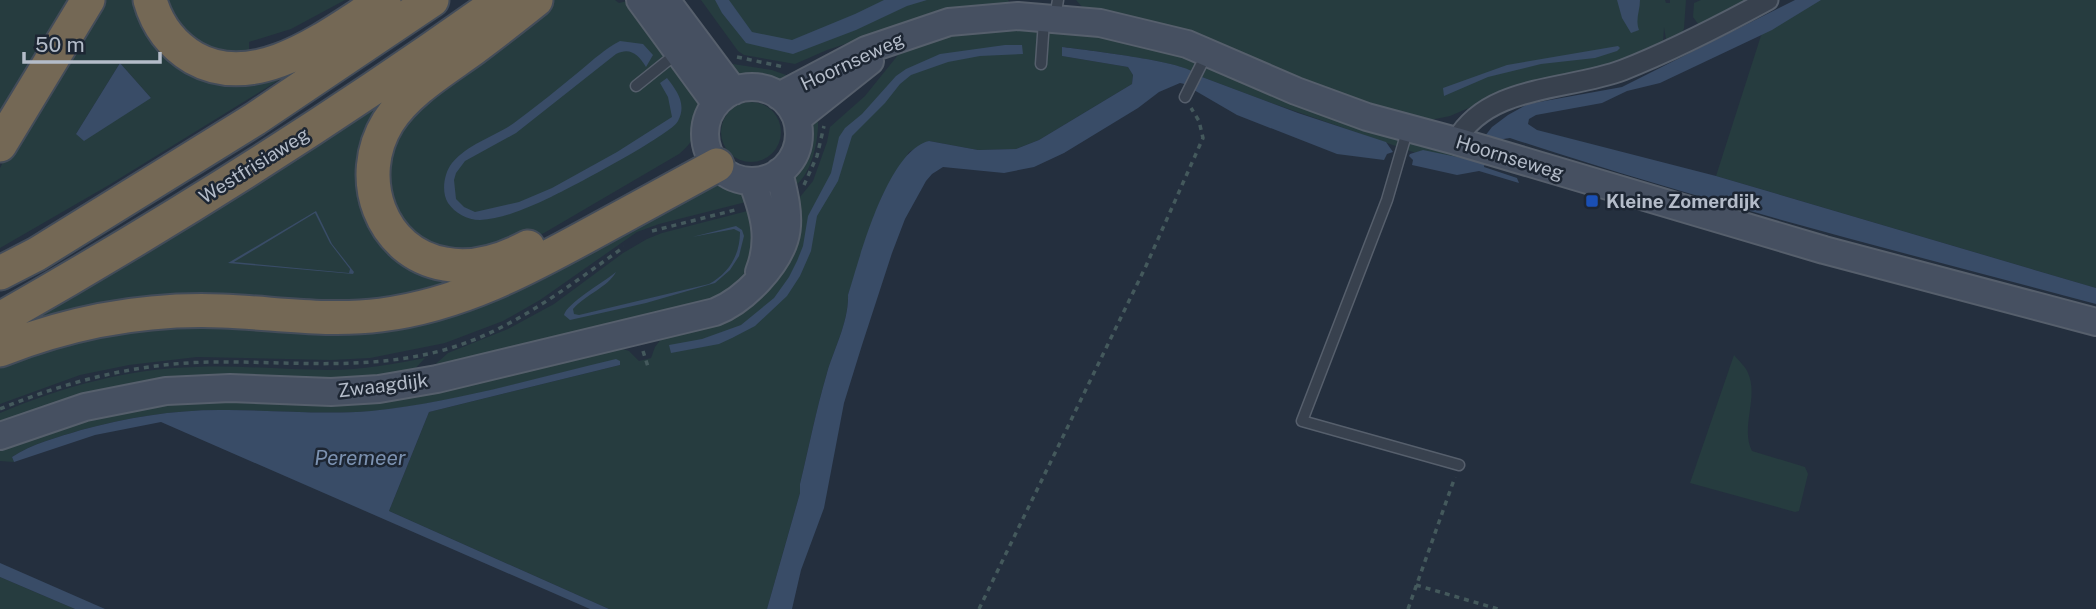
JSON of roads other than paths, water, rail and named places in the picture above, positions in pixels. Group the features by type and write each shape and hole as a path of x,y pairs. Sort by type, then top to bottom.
{"highway":[{"path":"0,145 88,0"},
{"path":"150,0 158,21 178,47 206,64 232,69 267,65 285,58 310,46 384,0"},
{"name":"Westfrisiaweg","path":"0,273 37,254 244,126 432,0"},
{"name":"Westfrisiaweg","path":"0,319 160,224 353,102 501,0"},
{"path":"536,0 427,83 387,124 374,162 373,185 383,222 400,242 417,255 448,265 481,264 499,260 712,156"},
{"path":"0,350 67,328 131,315 171,311 222,311 321,318 352,317 416,310 451,301 518,274 712,156"}],"street":[{"path":"640,0 678,52 725,98"},
{"path":"666,0 725,98"},
{"path":"1474,146 1464,126 1472,118 1500,102 1625,69 1768,0"},
{"name":"Hoornseweg","path":"779,96 866,50 925,28 967,19 1052,12 1138,30 1187,44 1203,62 1367,117 1824,250 2096,322"},
{"name":"Hoornseweg","path":"797,119 884,50 925,28"},
{"path":"757,88 779,96 792,110 797,119 799,134 797,149 790,162 779,172 771,177 752,181 729,175 712,156 706,124 725,98 757,88"},
{"name":"Zwaagdijk","path":"0,436 85,407 166,391 230,388 306,392 354,391 437,379 705,315 733,303 775,263 786,237 787,208 779,172"},
{"path":"752,181 767,233 764,260 755,284"}],"lane":[{"path":"1041,64 1052,12"},
{"path":"636,86 678,52"},
{"path":"1185,97 1203,62"},
{"path":"1408,128 1387,200 1302,421 1459,466"}],"water":[{"path":"715,0 729,0 752,32 792,40 884,0 927,0 793,54 746,43"},
{"path":"1617,0 1640,0 1639,30 1631,33 1622,18"},
{"path":"1795,0 1821,0 1772,30 1660,83 1627,91 1602,103 1536,115 1529,119 1528,124 1537,130 1716,176 2096,288 2096,304 1729,205 1510,138 1497,140 1484,167 1517,178 1519,183 1479,171 1457,175 1412,165 1410,154 1423,150 1467,159 1492,127 1528,104 1622,87"},
{"path":"620,41 643,44 653,55 646,67 633,53 625,51 616,54 516,133 465,161 454,180 456,199 475,212 519,202 552,188 617,152 672,117 668,97 660,83 667,78 681,103 681,115 672,128 598,172 516,212 475,220 451,207 446,199 444,183 449,167 459,156 514,123"},
{"path":"1022,45 1023,54 980,56 948,62 911,75 900,84 852,136 838,181 817,216 811,251 787,296 755,326 732,338 719,344 671,353 669,345 702,339 741,325 774,298 797,261 803,246 808,216 831,173 839,137 896,76 940,54"},
{"path":"1618,46 1620,48 1617,51 1595,58 1541,64 1488,77 1444,96 1443,88 1507,65"},
{"path":"1062,47 1153,60 1195,73 1189,85 1180,83 1159,92 1138,108 1064,153 1034,167 1004,173 943,167 926,181 905,219 862,345 844,403 824,508 801,570 792,609 767,609 800,493 823,387 844,325 848,295 868,232 888,184 900,164 914,149 929,141 978,150 1016,149 1039,140 1132,84 1133,75 1128,67 1062,56"},
{"path":"120,63 151,98 84,141 76,134"},
{"path":"1202,77 1386,142 1393,152 1387,154 1384,160 1337,154 1237,115 1194,90"},
{"path":"316,211 332,244 354,272 353,274 228,263","holes":["315,213 330,243 350,269 349,273 234,262"]},
{"path":"736,226 742,230 744,236 739,256 730,270 715,283 646,303 570,320 564,315 579,299 616,272 608,282 573,309 574,314 709,284 728,269 738,248 740,232 734,229 692,237"},
{"name":"Peremeer","path":"616,359 620,361 620,365 429,412 389,511 609,609 590,609 161,422 95,435 14,462 12,457 55,438 135,418 209,410 336,413 371,411 464,396"},
{"path":"0,563 105,609 75,609 0,577"}],"place":[{"name":"Kleine Zomerdijk","path":"1592,201"}]}
